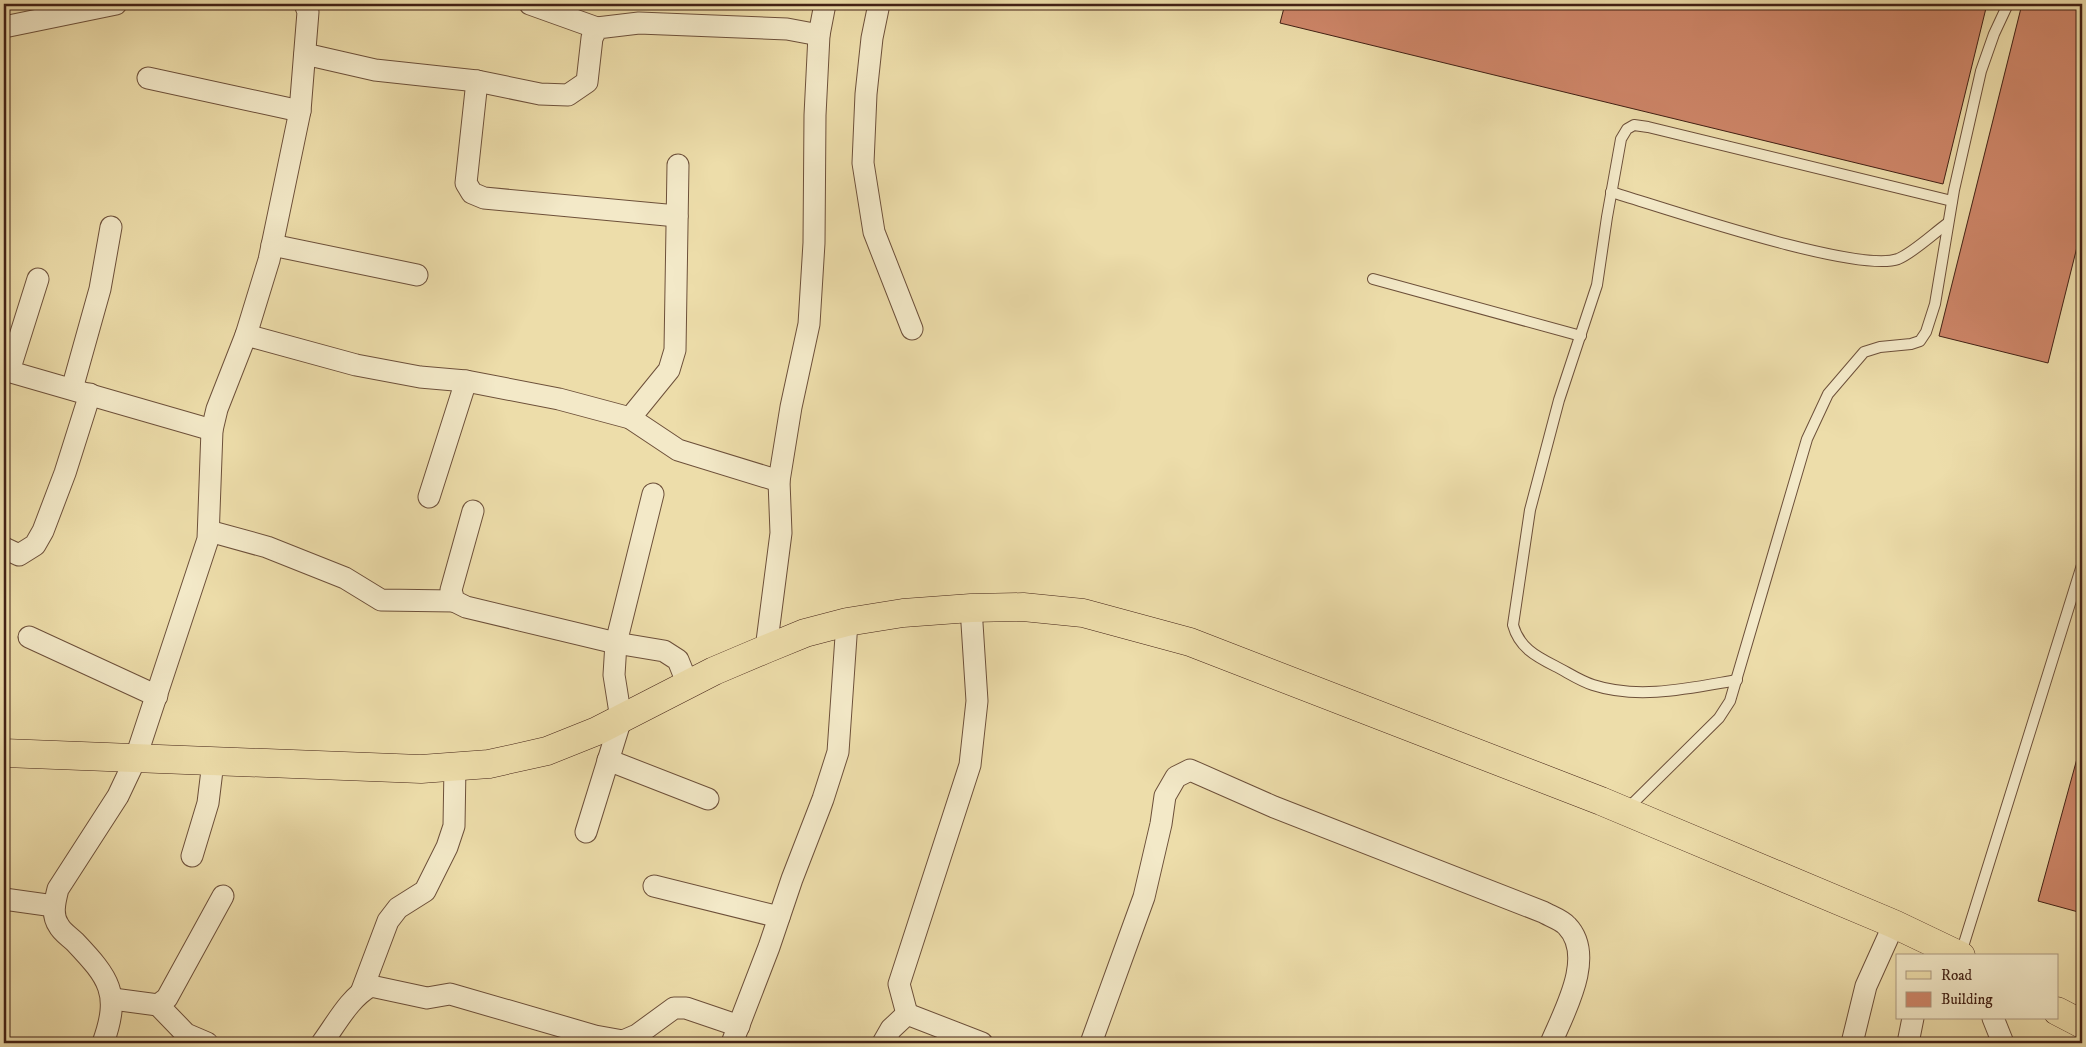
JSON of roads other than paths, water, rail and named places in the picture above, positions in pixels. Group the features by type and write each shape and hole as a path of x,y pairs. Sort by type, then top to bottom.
{"main road":[{"path":"4,753 135,760 421,769 490,764 547,751 620,719 766,649 805,633 847,622 904,613 971,608 1023,607 1083,613 1190,642 1625,811 1894,924 1927,948 1955,954"},
{"path":"2058,1012 2082,1024"}],"street":[{"path":"4,27 116,4"},
{"path":"104,1043 111,1023 113,999 103,972 58,926 54,906 58,889 118,796 135,760 201,565 209,531 212,430 217,409 246,335 272,245 300,111 308,12 305,4"},
{"path":"530,4 597,28 639,23 787,29 819,35"},
{"path":"766,649 781,533 778,481 791,407 809,324 814,243 813,162 819,35 825,4"},
{"path":"879,4 869,66 863,163 874,232 912,329"},
{"path":"305,54 375,70 477,81 540,94 568,96 587,82 592,38 597,28"},
{"path":"148,78 300,111"},
{"path":"477,81 466,183 472,193 484,198 677,216"},
{"path":"630,418 665,377 675,350 678,165"},
{"path":"4,548 19,554 35,545 65,473 111,228"},
{"path":"272,245 417,275"},
{"path":"38,280 6,370 212,430"},
{"path":"246,335 356,365 420,378 466,381 558,399 630,418 678,450 778,481"},
{"path":"429,497 466,381"},
{"path":"586,832 620,719 614,675 616,643 653,494"},
{"path":"454,601 451,590 473,511"},
{"path":"209,531 276,550 345,578 382,600 454,601 466,607 616,643 664,651 678,660 688,685"},
{"path":"906,1014 898,984 970,765 977,701 971,608"},
{"path":"362,990 371,986 384,987 427,998 450,994 595,1036 623,1041 637,1035 674,1008 686,1008 736,1035 824,799 838,752 847,622"},
{"path":"29,637 157,696"},
{"path":"608,760 708,799"},
{"path":"192,856 208,803 213,762"},
{"path":"322,1043 362,990 388,921 398,908 425,890 447,847 454,826 455,766"},
{"path":"1091,1043 1144,897 1161,824 1164,796 1176,777 1190,770 1274,807 1543,912 1567,925 1578,945 1576,983 1551,1043"},
{"path":"654,886 779,917"},
{"path":"158,1005 167,998 223,896"},
{"path":"4,899 54,906"},
{"path":"1852,1043 1866,986 1894,924"},
{"path":"113,999 158,1005 186,1034 207,1043"},
{"path":"883,1043 891,1029 906,1014"},
{"path":"906,1014 982,1043"},
{"path":"1908,1043 1913,1020"},
{"path":"1994,1020 2003,1043"}],"lane":[{"path":"1625,811 1719,718 1730,700 1807,439 1828,394 1864,352 1880,347 1911,344 1920,341 1923,337 1935,304 1952,201 1981,71 1994,34 2008,4"},
{"path":"1737,680 1677,690 1627,692 1592,685 1539,658 1517,638 1513,625 1530,510 1558,400 1598,285 1621,139 1627,129 1634,125 1812,165 1952,201"},
{"path":"1612,192 1796,247 1870,261 1899,258 1948,223"},
{"path":"1373,279 1581,336"},
{"path":"1960,954 2082,566"}]}
